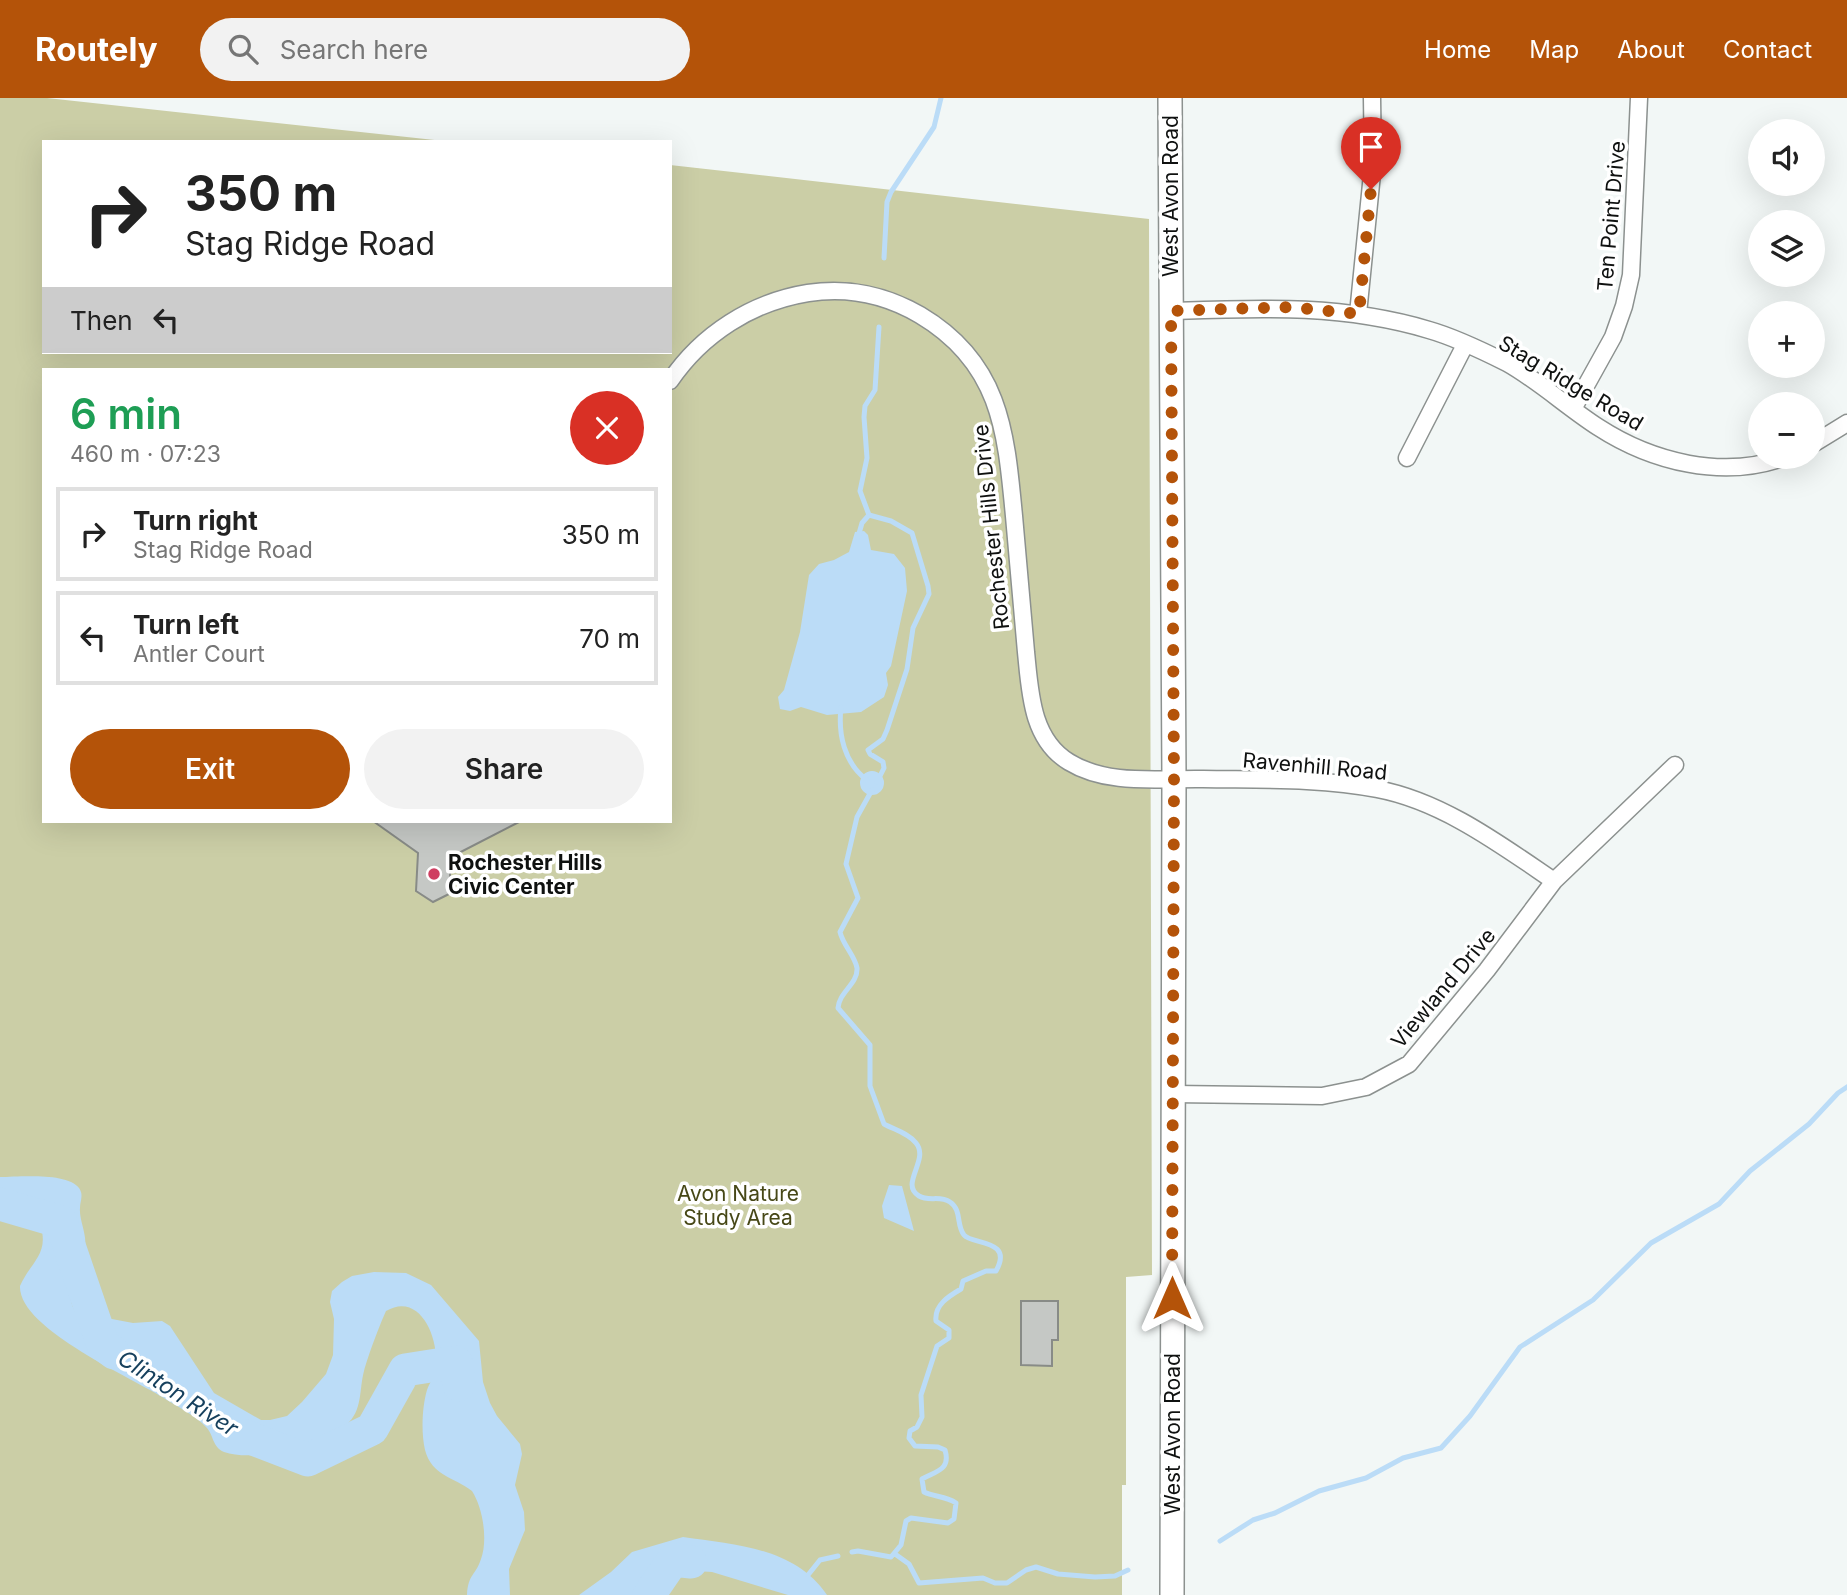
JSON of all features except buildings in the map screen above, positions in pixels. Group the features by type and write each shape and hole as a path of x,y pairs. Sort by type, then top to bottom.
{"street":[{"name":"West Avon Road","path":"1170,98 1174,779 1172,1595"},
{"path":"1359,314 1373,164 1372,98"},
{"name":"Ten Point Drive","path":"1573,409 1613,337 1631,275 1640,126 1639,98"},
{"name":"Rochester Hills Drive","path":"672,379 689,358 720,329 755,309 789,297 823,291 860,293 894,302 939,327 954,339 977,366 993,394 1001,418 1009,464 1031,697 1044,736 1065,759 1087,771 1120,778 1174,779"},
{"name":"Stag Ridge Road","path":"1171,311 1290,307 1359,314 1430,330 1507,364 1600,428 1644,451 1694,465 1748,466"},
{"path":"1406,458 1465,345"},
{"path":"1825,437 1847,423"},
{"name":"Viewland Drive","path":"1173,1094 1322,1096 1366,1087 1409,1064 1495,960 1554,881 1675,765"},
{"name":"Ravenhill Road","path":"1174,779 1309,782 1378,789 1423,802 1511,852 1554,881"}],"green space":[{"name":"Avon Nature Study Area","path":"0,98 47,98 435,140 42,140 42,354 672,354 672,165 1149,219 1152,1275 1126,1277 1126,1485 1122,1485 1122,1595 0,1595"}],"water":[{"path":"864,531 868,535 871,550 894,554 905,568 907,591 891,666 886,673 888,685 884,697 861,712 827,715 801,707 790,711 780,709 778,697 784,690 800,632 809,575 819,564 849,552 855,532"},
{"path":"872,771 883,778 884,783 877,794 872,795 861,788 860,783 867,772"},
{"path":"0,1177 53,1177 73,1183 79,1188 85,1241 83,1255 71,1285 71,1302 75,1312 133,1323 162,1321 170,1326 214,1393 261,1420 287,1416 326,1374 333,1355 334,1319 330,1302 332,1291 342,1282 352,1276 374,1272 406,1273 431,1285 479,1341 483,1382 490,1403 520,1444 522,1454 515,1485 524,1512 525,1530 509,1569 510,1595 467,1595 469,1583 483,1551 483,1524 472,1491 438,1471 428,1459 425,1450 424,1404 436,1359 431,1333 418,1313 409,1307 398,1306 386,1311 362,1378 358,1407 346,1425 320,1439 270,1454 237,1455 224,1452 217,1447 206,1427 193,1416 57,1335 38,1319 24,1302 20,1286 41,1250 42,1234 40,1224 30,1219 0,1215"},
{"path":"889,1185 902,1186 914,1231 884,1218 882,1206"},
{"path":"683,1537 743,1546 781,1558 814,1579 827,1595 788,1595 712,1572 696,1571 655,1582 634,1595 579,1595 611,1572 632,1552"}],"waterway":[{"path":"884,258 887,202 934,127 941,98"},
{"path":"877,782 884,768 883,762 868,750 883,739 887,730 907,669 913,628 929,594 912,533 891,521 869,515 860,491 867,458 865,406 875,390 879,327"},
{"path":"858,537 862,523 869,515"},
{"path":"841,707 844,747 853,765 867,780"},
{"path":"852,1552 891,1557 901,1545 906,1521 911,1518 948,1523 954,1519 956,1503 924,1492 922,1479 944,1466 945,1450 915,1446 909,1438 910,1431 917,1427 922,1417 921,1395 937,1346 949,1338 949,1330 936,1321 937,1310 947,1298 961,1289 963,1281 986,1271 996,1271 1000,1261 1000,1253 996,1248 964,1235 954,1205 942,1199 923,1198 914,1191 912,1185 920,1157 919,1150 909,1137 884,1124 870,1086 870,1045 838,1008 857,974 854,959 840,932 858,898 846,864 857,817 872,790"},
{"path":"1220,1541 1253,1520 1275,1513 1319,1491 1366,1478 1403,1458 1441,1448 1470,1416 1520,1347 1593,1300 1651,1243 1719,1204 1750,1171 1809,1124 1847,1087"},
{"name":"Clinton River","path":"0,1204 61,1222 103,1345 114,1353"},
{"name":"Clinton River","path":"245,1436 308,1460 372,1429 405,1370 456,1362 459,1385"},
{"path":"895,1554 909,1564 919,1583 983,1578 995,1583 1007,1583 1026,1570 1036,1567 1058,1574 1095,1577 1115,1576 1128,1570"},
{"path":"808,1575 820,1560 838,1556"},
{"name":"Clinton River","path":"649,1595 673,1560 691,1562"}],"place":[{"name":"Rochester Hills Civic Center","path":"434,874"}],"route":[{"path":"1172,1298 1174,779 1171,311 1290,307 1359,314 1371,189"}]}
